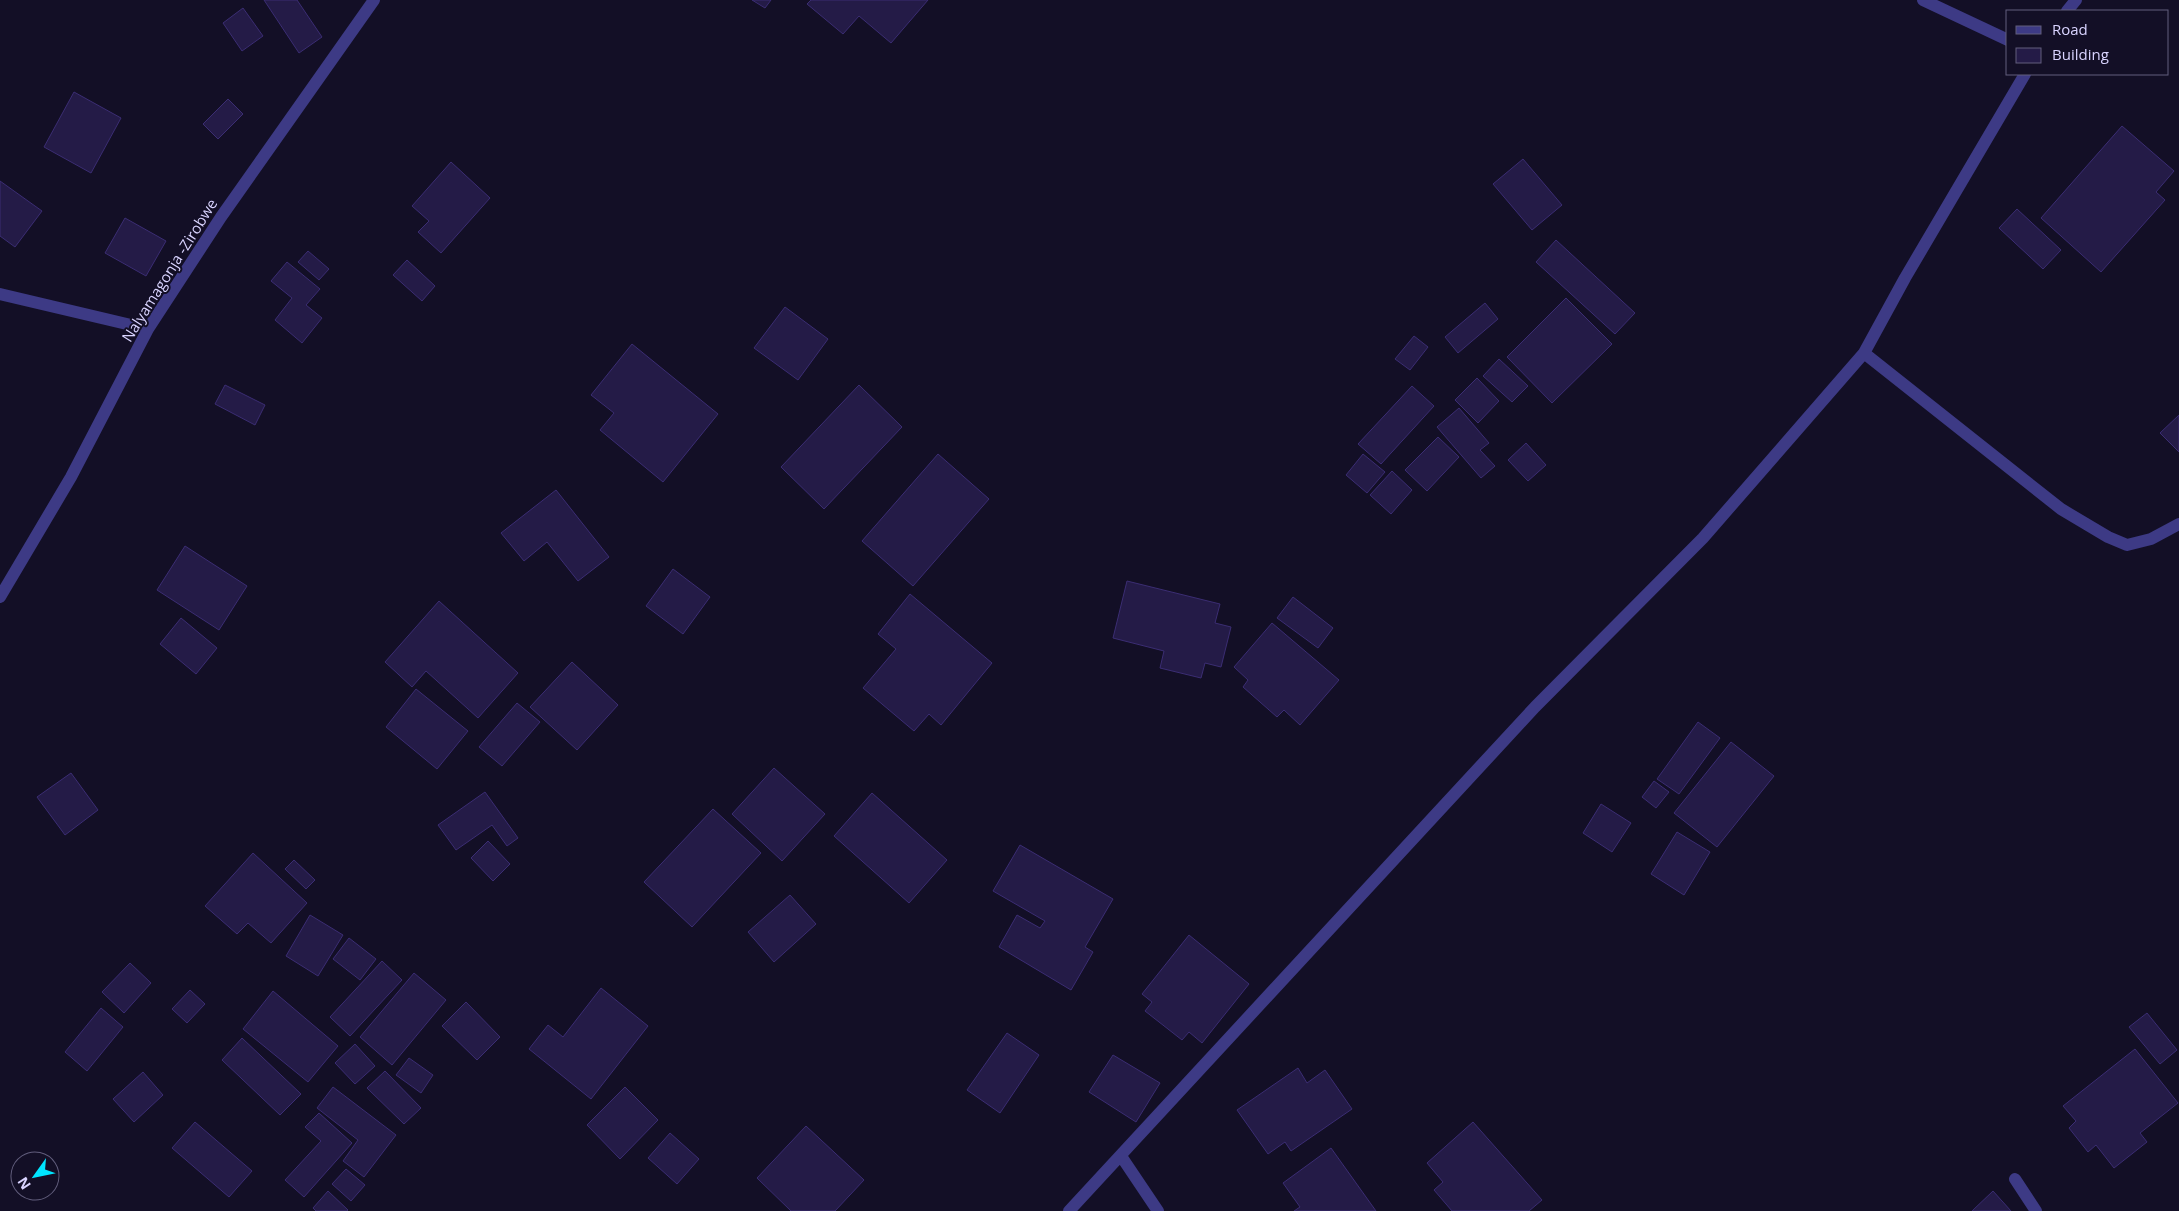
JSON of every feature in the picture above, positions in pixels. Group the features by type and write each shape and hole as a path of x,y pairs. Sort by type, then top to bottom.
{"street":[{"name":"Nalyamagonja -Zirobwe","path":"0,597 88,446 148,329 221,217 374,0"},
{"path":"1924,0 2006,39"},
{"path":"1069,1211 1535,707 1703,538 1864,353 1905,278 2024,75"},
{"path":"0,294 148,329"},
{"path":"1864,353 2061,509 2108,537 2127,544 2151,539 2179,524"},
{"path":"1121,1156 1158,1211"},
{"path":"2015,1179 2036,1211"}],"building":[{"path":"264,0 297,0 322,37 299,53"},
{"path":"752,0 771,0 765,8"},
{"path":"811,0 928,0 891,43 859,16 843,34 807,4"},
{"path":"243,8 263,36 242,51 223,23"},
{"path":"74,92 121,118 91,173 44,147"},
{"path":"228,99 243,114 218,139 203,124"},
{"path":"2122,126 2174,171 2156,192 2165,200 2101,272 2041,218"},
{"path":"1523,159 1562,205 1532,230 1493,184"},
{"path":"451,162 490,198 441,253 418,232 429,221 412,206"},
{"path":"0,181 42,211 15,247 0,236"},
{"path":"2017,209 2061,250 2043,269 1999,228"},
{"path":"125,218 166,241 146,276 105,253"},
{"path":"1556,240 1635,313 1615,334 1536,262"},
{"path":"308,251 329,269 319,280 298,262"},
{"path":"407,260 435,286 422,301 393,275"},
{"path":"287,262 320,289 306,305 322,318 302,343 275,320 292,298 271,281"},
{"path":"1566,298 1612,344 1552,403 1507,357"},
{"path":"1485,303 1498,319 1458,353 1445,337"},
{"path":"785,307 828,339 798,380 754,348"},
{"path":"1414,336 1428,347 1410,370 1395,359"},
{"path":"632,344 718,414 663,482 600,430 614,413 591,395"},
{"path":"1499,359 1528,386 1512,402 1483,376"},
{"path":"1477,378 1499,401 1478,423 1455,400"},
{"path":"225,385 265,405 255,425 215,404"},
{"path":"859,385 902,427 824,509 781,467"},
{"path":"1412,386 1434,406 1381,464 1358,444"},
{"path":"1459,408 1489,443 1480,450 1495,466 1481,478 1437,427"},
{"path":"2179,415 2179,452 2160,433"},
{"path":"1438,437 1459,457 1427,491 1405,470"},
{"path":"1526,443 1546,465 1528,481 1508,460"},
{"path":"938,454 989,499 913,586 862,541"},
{"path":"1363,454 1385,472 1367,493 1346,475"},
{"path":"1392,471 1412,490 1391,514 1370,495"},
{"path":"556,490 609,557 578,581 547,542 524,561 501,533"},
{"path":"185,546 247,586 219,630 157,590"},
{"path":"673,569 710,597 683,634 646,606"},
{"path":"1127,581 1220,604 1215,623 1231,627 1221,667 1205,663 1201,678 1160,668 1164,651 1113,638"},
{"path":"910,594 992,663 941,725 929,714 914,731 863,688 896,649 878,634"},
{"path":"1293,597 1333,628 1318,648 1277,618"},
{"path":"439,601 518,673 478,718 426,671 412,687 385,662"},
{"path":"181,618 217,648 196,674 160,644"},
{"path":"1272,623 1339,680 1300,725 1284,710 1277,717 1243,687 1248,680 1234,667"},
{"path":"572,662 618,705 577,750 530,707"},
{"path":"416,689 468,731 437,769 386,727"},
{"path":"517,703 540,722 502,766 479,747"},
{"path":"1698,722 1720,738 1679,794 1657,779"},
{"path":"1731,742 1774,776 1717,847 1674,813"},
{"path":"774,768 825,814 782,861 732,814"},
{"path":"71,773 98,810 65,835 37,797"},
{"path":"1654,781 1669,792 1656,808 1642,797"},
{"path":"485,792 518,838 507,846 492,825 456,850 438,825"},
{"path":"872,793 947,860 909,903 834,836"},
{"path":"1601,804 1631,823 1612,852 1583,833"},
{"path":"713,809 761,853 692,927 644,882"},
{"path":"1677,832 1710,852 1684,895 1651,874"},
{"path":"488,841 510,864 493,881 471,858"},
{"path":"1020,845 1113,899 1085,947 1093,952 1071,990 999,947 1017,915 1040,928 1045,921 993,891"},
{"path":"253,853 307,903 271,943 248,923 237,934 205,906"},
{"path":"294,860 315,880 306,889 285,869"},
{"path":"790,895 816,924 774,962 748,932"},
{"path":"310,915 343,935 318,976 286,956"},
{"path":"1189,935 1249,984 1202,1043 1189,1032 1182,1040 1145,1011 1152,1002 1142,994"},
{"path":"349,938 376,959 360,980 333,959"},
{"path":"382,961 402,980 350,1036 330,1017"},
{"path":"130,963 151,983 124,1013 102,992"},
{"path":"414,973 446,1000 392,1065 360,1037"},
{"path":"601,988 648,1026 591,1099 529,1049 548,1025 563,1037"},
{"path":"190,990 205,1004 187,1023 172,1009"},
{"path":"273,991 338,1046 308,1082 243,1029"},
{"path":"466,1002 500,1037 477,1060 442,1026"},
{"path":"101,1008 123,1027 87,1071 65,1052"},
{"path":"2147,1013 2177,1050 2160,1064 2129,1027"},
{"path":"1007,1033 1039,1055 1000,1113 967,1090"},
{"path":"242,1038 301,1094 280,1115 222,1060"},
{"path":"355,1044 375,1066 355,1084 335,1063"},
{"path":"2135,1049 2178,1103 2140,1133 2147,1142 2114,1168 2096,1145 2088,1152 2069,1128 2076,1121 2063,1106"},
{"path":"1113,1055 1160,1083 1136,1122 1089,1092"},
{"path":"409,1058 433,1075 421,1093 396,1075"},
{"path":"1298,1068 1307,1083 1325,1070 1352,1109 1291,1151 1285,1142 1268,1154 1237,1110"},
{"path":"385,1071 421,1108 404,1124 367,1088"},
{"path":"143,1072 163,1095 134,1122 113,1099"},
{"path":"333,1087 396,1135 364,1177 343,1161 358,1140 317,1108"},
{"path":"625,1087 658,1120 620,1159 587,1125"},
{"path":"319,1113 352,1143 304,1197 285,1180 321,1141 305,1127"},
{"path":"195,1122 252,1171 229,1197 172,1148"},
{"path":"1473,1122 1542,1200 1529,1211 1452,1211 1434,1190 1443,1182 1427,1163"},
{"path":"806,1126 864,1180 835,1211 791,1211 757,1178"},
{"path":"670,1133 699,1159 677,1184 648,1158"},
{"path":"1331,1148 1376,1211 1294,1211 1300,1207 1283,1183"},
{"path":"346,1169 365,1185 351,1201 332,1184"},
{"path":"328,1191 347,1211 316,1211 313,1208"},
{"path":"1993,1191 2011,1211 1972,1211"}]}
